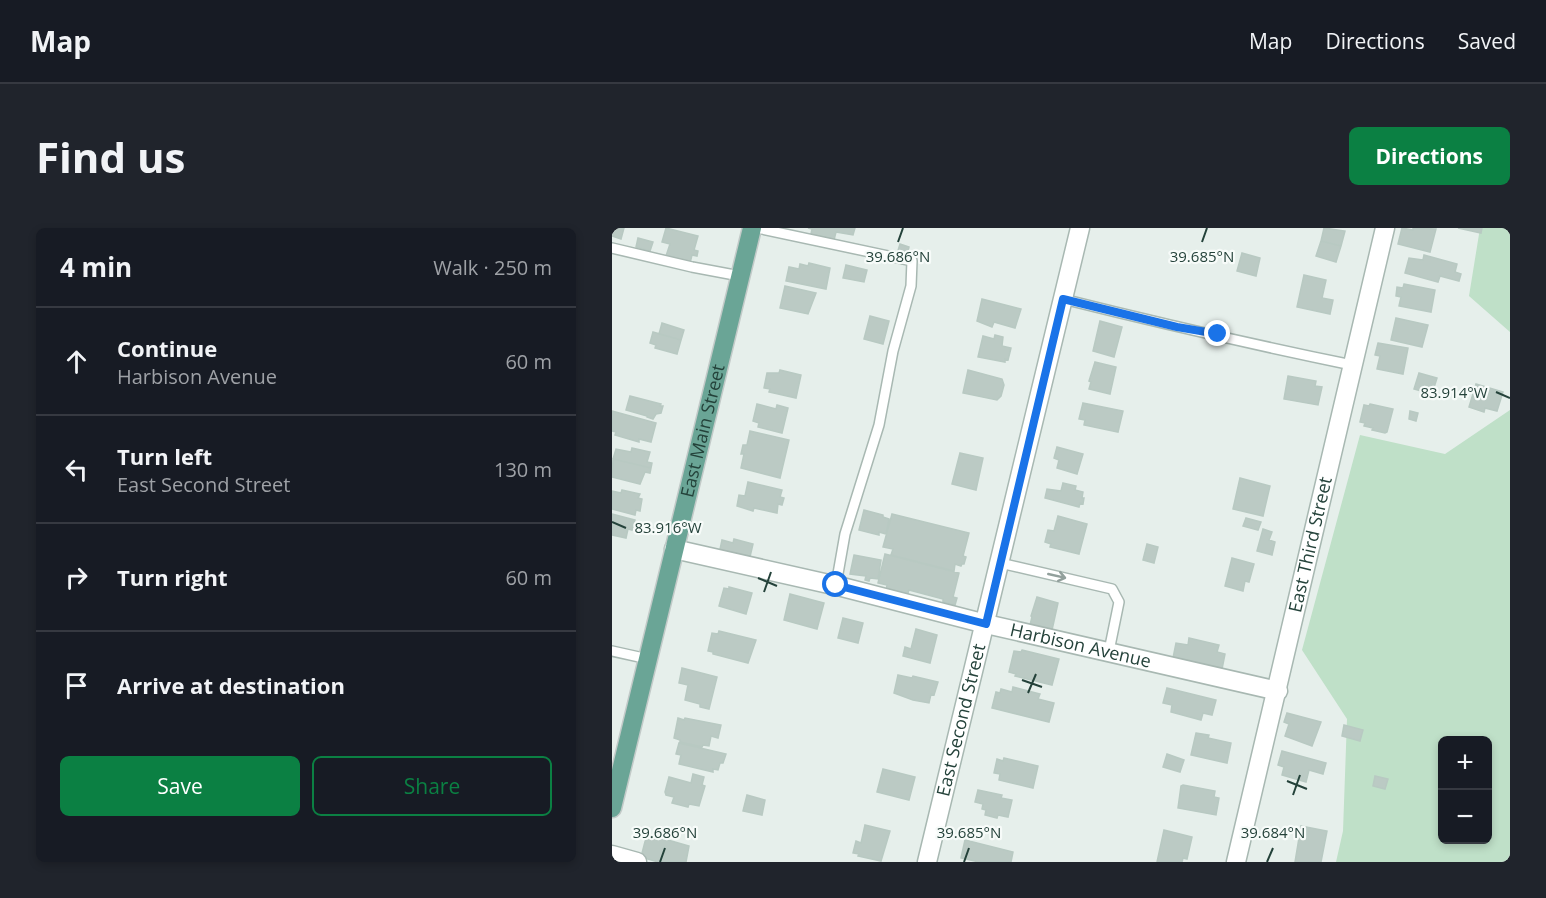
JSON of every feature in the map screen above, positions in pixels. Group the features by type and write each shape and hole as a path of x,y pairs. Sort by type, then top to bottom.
{"main road":[{"name":"East Main Street","path":"612,808 752,228"}],"street":[{"name":"East Second Street","path":"927,862 1080,228"},
{"name":"East Third Street","path":"1236,862 1385,228"},
{"name":"Harbison Avenue","path":"675,549 836,585 986,624 1278,691"},
{"path":"612,855 637,862"}],"lane":[{"path":"757,228 912,261 911,286 893,351 879,425 845,534 836,585"},
{"path":"612,248 740,276"},
{"path":"1063,299 1352,365"},
{"path":"1000,563 1112,589 1119,602 1108,651"},
{"path":"612,651 648,659"}],"green space":[{"path":"1480,228 1510,228 1510,332 1469,296"},
{"path":"1510,410 1510,862 1336,862 1343,831 1347,719 1302,650 1360,435 1445,454"}],"building":[{"path":"612,228 624,228 621,239 612,236"},
{"path":"666,228 698,236 694,250 698,251 697,256 692,255 690,263 666,256 670,244 662,242"},
{"path":"808,228 855,228 853,235 836,232 834,240 811,234 812,229"},
{"path":"1324,228 1345,231 1341,246 1321,241"},
{"path":"1402,228 1436,229 1430,252 1398,244"},
{"path":"1458,228 1482,228 1481,233"},
{"path":"638,238 653,242 650,251 636,247"},
{"path":"1321,241 1341,246 1336,262 1316,256"},
{"path":"900,244 909,247 907,256 897,254"},
{"path":"1242,253 1260,258 1256,276 1237,271"},
{"path":"1424,255 1457,264 1455,272 1461,274 1459,281 1440,276 1438,282 1405,273 1409,258 1423,260"},
{"path":"809,263 830,268 826,289 786,281 789,267 799,269 800,264 808,266"},
{"path":"846,265 867,270 864,282 843,278"},
{"path":"1304,275 1326,280 1322,298 1333,300 1330,314 1297,307"},
{"path":"1404,284 1435,290 1431,312 1399,306 1401,297 1396,296 1397,287 1403,288"},
{"path":"785,286 816,293 808,314 780,308"},
{"path":"982,299 1021,309 1015,328 994,322 992,327 977,321"},
{"path":"870,316 889,321 883,344 864,339"},
{"path":"1396,318 1428,325 1422,347 1391,340"},
{"path":"1100,321 1122,327 1114,357 1093,351"},
{"path":"662,323 684,330 681,340 659,334"},
{"path":"653,332 681,340 677,354 655,348 656,345 650,343"},
{"path":"995,335 1003,337 1002,346 1011,348 1008,360 1005,359 1005,362 978,357 983,336 994,339"},
{"path":"1378,343 1408,348 1403,374 1377,369 1380,356 1375,355"},
{"path":"1095,362 1116,367 1110,394 1089,389"},
{"path":"780,370 801,375 796,398 769,392 770,389 764,388 767,373 779,373"},
{"path":"968,370 1002,379 1004,385 1001,396 997,400 963,393"},
{"path":"1419,373 1437,378 1432,394 1414,389"},
{"path":"1288,376 1316,381 1315,386 1322,387 1318,405 1284,399"},
{"path":"1476,384 1503,392 1497,411 1485,408 1484,412 1469,407"},
{"path":"630,396 661,404 660,406 663,406 661,413 656,414 653,419 626,410"},
{"path":"1083,403 1123,411 1118,432 1084,425 1085,420 1079,419"},
{"path":"757,404 776,409 777,405 788,408 782,433 758,427 759,423 753,421"},
{"path":"1370,404 1393,409 1387,432 1372,430 1373,428 1364,426 1365,423 1360,422 1364,405 1369,406"},
{"path":"612,411 656,423 651,442 639,439 639,442 615,435 616,432 612,431"},
{"path":"1410,411 1418,413 1416,421 1409,419"},
{"path":"750,431 789,440 780,478 741,468 743,445 747,445"},
{"path":"1057,447 1083,454 1077,474 1057,468 1059,460 1054,458"},
{"path":"632,448 650,452 647,462 652,463 651,468 613,459 616,449 631,452"},
{"path":"960,453 983,458 976,490 952,484"},
{"path":"613,459 651,468 650,473 645,472 640,484 612,477"},
{"path":"1240,478 1270,486 1263,516 1233,509"},
{"path":"748,482 782,490 780,497 784,498 782,505 778,504 777,513 754,508 753,511 737,506 739,495 745,496"},
{"path":"1063,483 1076,486 1075,490 1083,492 1083,504 1080,503 1079,507 1045,498 1047,489 1061,491"},
{"path":"622,490 640,494 638,498 642,499 640,511 636,510 635,515 612,509 612,491 621,493"},
{"path":"864,510 889,519 886,534 879,532 879,535 859,530"},
{"path":"612,514 635,520 632,530 628,529 626,538 612,535"},
{"path":"892,514 969,533 963,556 966,557 964,564 961,566 955,564 954,571 891,555 893,549 883,547"},
{"path":"1058,516 1087,524 1079,554 1050,547 1051,544 1045,542 1048,530 1054,531"},
{"path":"1246,518 1261,522 1258,530 1243,526"},
{"path":"1263,529 1272,532 1269,540 1275,542 1272,555 1257,551"},
{"path":"734,539 753,544 749,561 719,554 722,540 733,543"},
{"path":"1147,544 1158,547 1154,563 1143,560"},
{"path":"885,554 959,573 953,597 957,598 955,605 943,602 943,599 909,590 907,596 886,591 887,585 878,583"},
{"path":"854,555 881,560 878,579 870,578 869,581 865,580 866,576 850,574"},
{"path":"1232,558 1254,564 1249,582 1245,581 1243,591 1225,586"},
{"path":"729,587 752,593 746,614 719,606 724,588 729,589"},
{"path":"790,594 824,603 817,629 784,620"},
{"path":"1037,597 1058,603 1052,630 1030,625"},
{"path":"843,618 863,623 858,643 838,638"},
{"path":"916,629 937,635 930,663 903,656 905,647 911,649"},
{"path":"719,631 756,640 748,663 708,651 712,633 718,634"},
{"path":"1189,638 1219,645 1217,652 1225,654 1222,669 1173,658 1176,643 1188,645"},
{"path":"1022,650 1059,659 1052,685 1015,676 1016,674 1009,672 1014,651 1021,652"},
{"path":"682,668 717,677 709,709 685,700 688,685 679,683"},
{"path":"898,675 938,682 929,703 894,693"},
{"path":"1013,687 1040,694 1038,699 1054,703 1049,722 992,708 996,692 1000,693 1001,689 1012,692"},
{"path":"1167,688 1216,700 1212,715 1203,713 1201,720 1171,712 1172,705 1163,703"},
{"path":"1287,713 1321,722 1312,746 1285,736 1289,724 1284,722"},
{"path":"678,718 721,725 718,738 711,736 709,746 703,745 702,747 680,742 674,738"},
{"path":"1344,725 1363,730 1360,741 1342,736"},
{"path":"1196,733 1231,743 1227,763 1191,755"},
{"path":"679,743 726,754 723,763 720,763 718,770 713,769 713,772 679,764 681,755 676,754"},
{"path":"1282,751 1326,763 1323,774 1309,770 1306,782 1282,775 1284,767 1278,765"},
{"path":"1167,754 1184,760 1180,772 1163,767"},
{"path":"1004,758 1038,766 1033,788 999,780 1000,774 994,773 997,759 1003,761"},
{"path":"883,769 915,777 909,800 877,792"},
{"path":"693,774 704,777 702,785 705,786 699,806 689,804 688,807 672,803 674,797 666,795 665,792 669,777 691,783"},
{"path":"1375,776 1388,779 1385,789 1373,786"},
{"path":"1183,785 1215,791 1214,797 1219,798 1216,815 1178,808"},
{"path":"978,790 1002,795 1001,798 1012,800 1008,817 998,815 997,818 985,815 986,810 982,809 983,804 975,802"},
{"path":"747,795 765,800 762,815 743,811"},
{"path":"865,825 890,831 881,861 853,853 856,841 861,843"},
{"path":"1301,826 1327,831 1321,862 1295,862"},
{"path":"1164,830 1192,837 1187,859 1183,858 1182,862 1157,862"},
{"path":"647,834 689,846 686,862 658,862 641,857"},
{"path":"965,840 1013,852 1011,862 979,862 961,858"}],"route":[{"path":"836,585 986,624 1063,299 1197,332 1218,334"}]}
